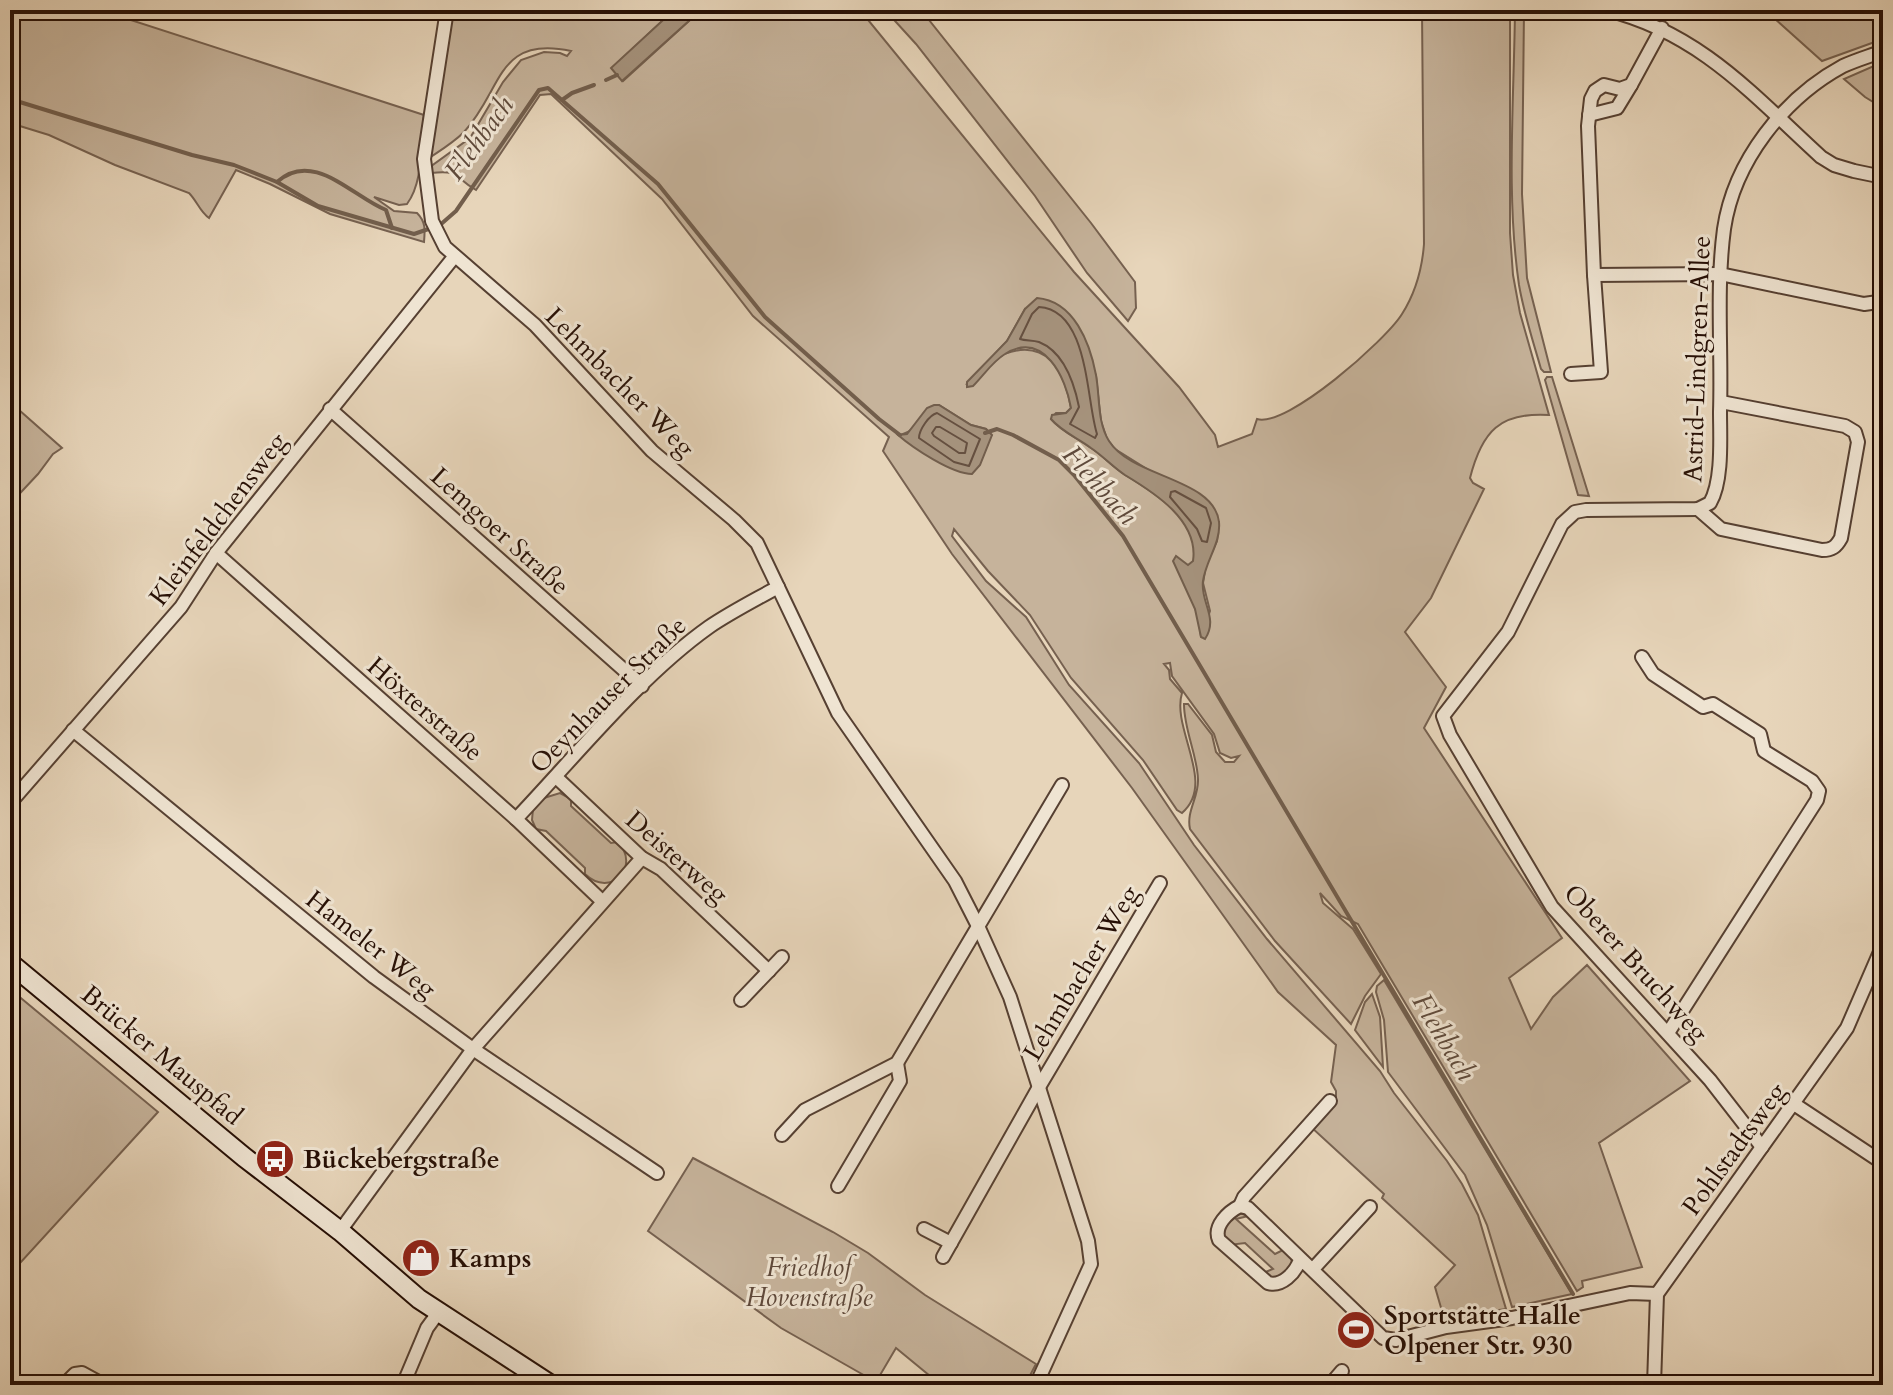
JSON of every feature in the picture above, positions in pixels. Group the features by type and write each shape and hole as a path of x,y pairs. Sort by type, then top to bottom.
{"main road":[{"name":"Brücker Mauspfad","path":"10,963 438,1313 551,1385"}],"street":[{"name":"Lehmbacher Weg","path":"447,10 424,153 435,226 445,247 535,325 652,451 757,543 838,713 955,881 1010,997 1088,1241 1091,1264 1036,1385"},
{"path":"1607,10 1662,28 1705,53 1821,157 1834,165 1883,177"},
{"path":"1589,115 1617,108 1662,28"},
{"name":"Astrid-Lindgren-Allee","path":"1443,716 1508,632 1562,524 1570,515 1586,510 1698,509 1707,506 1714,494 1719,454 1720,274 1725,226 1741,174 1778,118 1807,90 1844,66 1883,51"},
{"path":"1571,374 1601,372 1594,275 1589,115 1595,91 1604,85 1620,89 1631,85"},
{"name":"Kleinfeldchensweg","path":"10,803 181,607 216,553 454,257"},
{"path":"1594,275 1720,274 1864,304 1878,302 1883,296"},
{"path":"1698,509 1721,529 1822,550 1837,546 1841,538 1858,442 1855,432 1845,426 1721,402"},
{"name":"Lemgoer Straße","path":"330,409 642,686"},
{"name":"Höxterstraße","path":"216,553 516,819 602,901"},
{"name":"Oeynhauser Straße","path":"516,819 642,686 708,628 778,587"},
{"path":"1642,657 1653,674 1703,707 1713,704 1760,734 1764,751 1812,781 1819,791 1817,800 1668,1033"},
{"name":"Oberer Bruchweg","path":"1443,716 1450,735 1552,907 1710,1080 1762,1147"},
{"name":"Hameler Weg","path":"73,730 374,977 473,1049 657,1173"},
{"name":"Deisterweg","path":"556,777 642,858 661,869 769,971"},
{"path":"782,1135 805,1110 897,1063 1062,785"},
{"path":"340,1231 473,1049 642,858"},
{"name":"Lehmbacher Weg","path":"943,1257 1160,883"},
{"name":"Pohlstadtsweg","path":"1657,1294 1847,1028 1882,952"},
{"path":"741,1000 782,957"},
{"path":"838,1186 900,1081 897,1063"},
{"path":"1300,1260 1282,1283 1268,1283 1219,1240 1216,1233 1218,1226 1240,1206 1244,1197 1330,1101"},
{"path":"1794,1104 1883,1163"},
{"path":"1240,1206 1248,1208 1383,1338 1396,1340 1446,1327 1512,1318 1630,1293 1657,1294 1654,1385"},
{"path":"1313,1269 1370,1207"},
{"path":"924,1229 951,1243"},
{"path":"403,1385 427,1328 438,1313"},
{"path":"1330,1385 1342,1371"},
{"path":"64,1385 75,1374 82,1373 104,1385"}],"green space":[{"path":"10,10 100,10 424,115 419,174 407,204 399,205 374,197 394,211 417,213 425,230 424,242 330,214 236,170 209,218 189,193 115,165 49,135 10,123"},
{"path":"452,10 674,10 612,68 623,81 701,10 860,10 1074,272 1179,387 1215,435 1218,447 1252,434 1257,419 1271,418 1312,397 1377,343 1402,314 1418,280 1424,244 1422,10 1510,10 1510,233 1513,275 1520,313 1549,415 1506,421 1487,437 1470,478 1484,489 1431,598 1405,632 1446,687 1424,728 1562,938 1509,978 1531,1029 1553,997 1587,965 1690,1081 1599,1143 1642,1267 1582,1281 1583,1287 1577,1291 1358,924 1341,916 1320,893 1323,903 1353,929 1381,974 1365,996 1351,1024 1275,941 1190,829 1198,779 1184,704 1188,704 1212,735 1216,752 1225,762 1234,762 1239,756 1231,758 1220,753 1214,734 1172,676 1170,663 1164,664 1169,670 1170,679 1182,693 1182,723 1194,771 1192,801 1182,813 1143,760 1071,678 1030,615 954,529 952,536 986,581 1026,617 1069,685 1139,763 1194,845 1267,939 1380,1071 1462,1184 1478,1215 1506,1309 1444,1318 1435,1287 1455,1265 1311,1127 1336,1098 1331,1082 1336,1045 1278,992 1132,788 952,554 883,451 889,437 753,316 662,199 551,94 540,95 476,190 453,174 431,173 430,167 470,138 503,82 521,60 544,52 567,56 571,51 546,48 528,51 514,59 464,132 429,158","holes":["1025,309 1081,333 1096,376 1101,421 1107,439 1115,449 1155,474 1219,522 1217,541 1206,565 1203,583 1210,611 1201,637 1181,561 1188,566 1194,561 1190,533 1173,509 1161,499 1051,419 1056,413 1066,413 1071,408 1064,381 1051,361 1032,350 1004,354 966,385 1007,341","939,405 971,425 986,429 991,435 917,447 899,435 911,430 927,412"]},
{"path":"885,10 921,10 1091,223 1135,282 1136,308 1128,321 1087,273 1035,196 916,44"},
{"path":"1515,10 1524,10 1522,194 1527,278 1551,372 1541,369 1521,296 1515,251 1512,114"},
{"path":"1765,10 1883,10 1883,39 1822,61"},
{"path":"1883,62 1883,108 1844,79"},
{"path":"1552,377 1589,496 1578,495 1545,380"},
{"path":"10,402 62,448 53,454 10,504"},
{"path":"560,793 571,799 571,806 611,843 618,842 624,851 625,869 613,881 595,881 546,831 536,829 532,820 533,809 544,798"},
{"path":"1384,980 1572,1294 1512,1307 1487,1225 1465,1175 1388,1072 1384,1020 1376,992 1377,986"},
{"path":"10,989 158,1112 10,1274"},
{"path":"1372,994 1380,1017 1383,1067 1355,1030 1365,1002"},
{"name":"Friedhof Hovenstraße","path":"693,1158 868,1253 925,1295 1036,1364 1025,1385 941,1385 896,1348 876,1382 781,1328 648,1231"},
{"path":"1240,1213 1248,1216 1236,1219 1275,1254 1285,1249 1291,1256 1292,1264 1281,1276 1271,1278 1263,1273 1273,1269 1245,1243 1229,1245 1224,1239 1223,1227"}],"water":[{"path":"674,10 701,10 622,81 611,68"},
{"path":"1037,298 1061,307 1084,337 1096,375 1102,426 1109,441 1135,463 1188,487 1214,507 1219,530 1203,581 1210,617 1205,639 1201,637 1195,609 1173,561 1176,556 1188,565 1193,561 1189,533 1172,510 1149,490 1051,419 1052,415 1066,413 1071,408 1064,384 1051,361 1031,348 1019,348 1001,357 973,386 967,387 967,382 1007,341 1025,309"},
{"path":"934,405 971,425 986,429 992,435 980,465 972,474 944,465 898,435 907,434 927,408"}],"waterway":[{"path":"606,80 617,75"},
{"path":"562,100 594,85"},
{"name":"Flehbach","path":"10,99 234,165 277,182 318,206 414,234 440,225 456,211 539,90 548,88 658,184 765,317 900,435"},
{"name":"Flehbach","path":"277,182 291,173 319,173 386,210 392,228"},
{"name":"Flehbach","path":"985,433 997,429 1059,460 1123,536 1573,1294"}],"place":[{"name":"Bückebergstraße","path":"275,1159"},
{"name":"Kamps","path":"421,1258"},
{"name":"Sportstätte Halle Olpener Str. 930","path":"1356,1330"}]}
